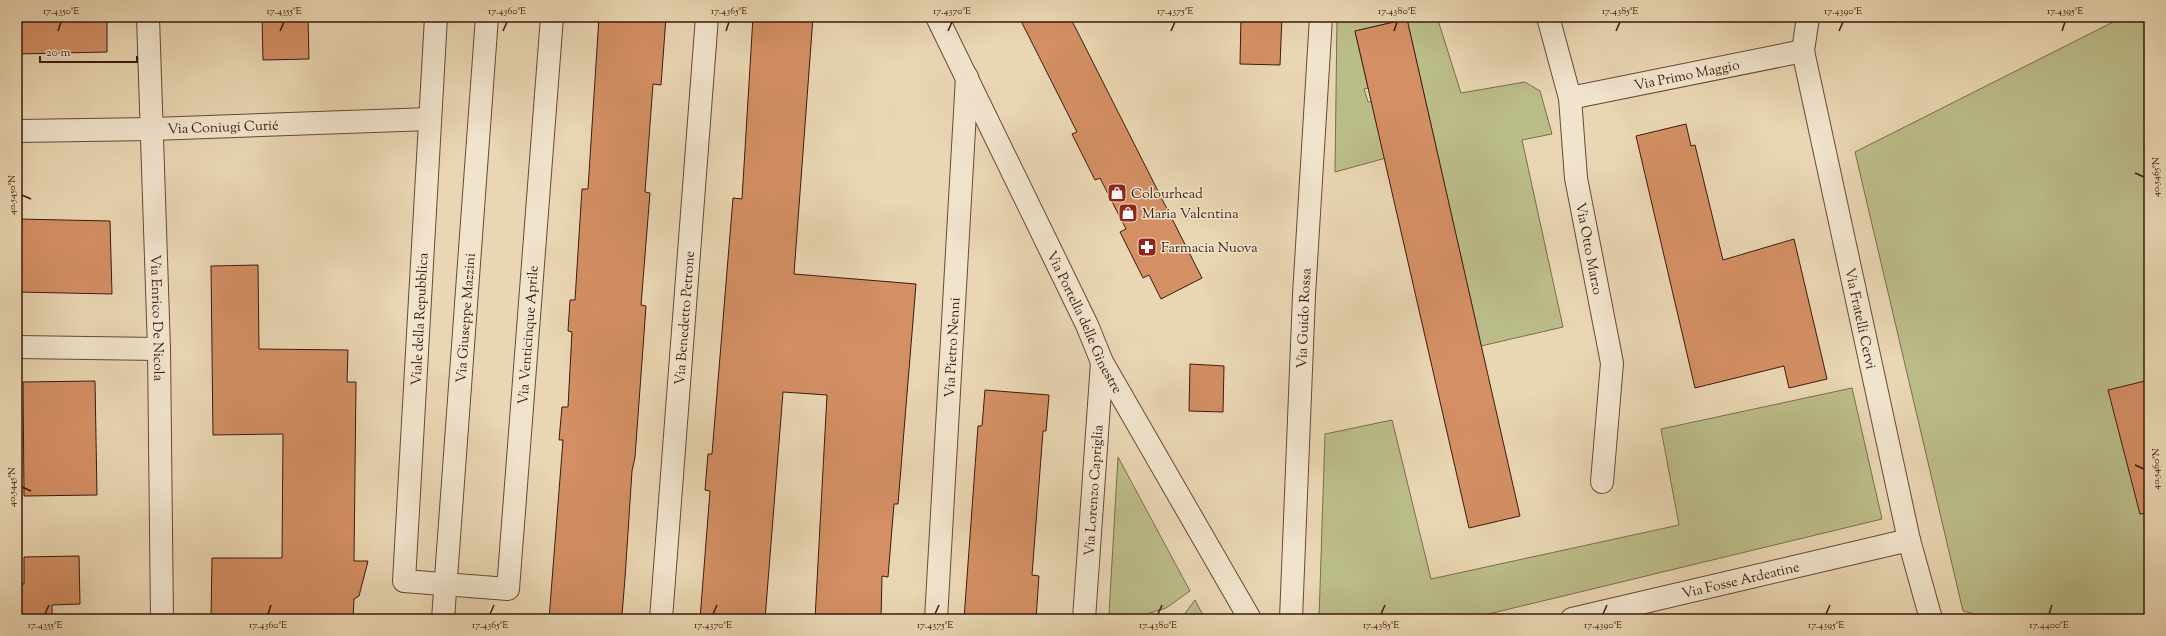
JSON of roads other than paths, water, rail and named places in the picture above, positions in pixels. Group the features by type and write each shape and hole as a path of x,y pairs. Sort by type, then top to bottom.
{"street":[{"name":"Via Enrico De Nicola","path":"148,17 160,349 162,619"},
{"name":"Viale della Repubblica","path":"436,17 404,581 444,584"},
{"name":"Via Giuseppe Mazzini","path":"443,619 444,584 487,17"},
{"name":"Via Venticinque Aprile","path":"444,584 508,589 552,17"},
{"name":"Via Benedetto Petrone","path":"661,619 707,17"},
{"name":"Via Portella delle Ginestre","path":"937,17 1087,324 1102,362 1250,619"},
{"name":"Via Guido Rossa","path":"1291,619 1304,296 1321,17"},
{"name":"Via Otto Marzo","path":"1548,17 1570,98 1576,178 1612,363 1602,482"},
{"name":"Via Fratelli Cervi","path":"1808,17 1803,51 1909,540 1931,619"},
{"name":"Via Primo Maggio","path":"1570,98 1803,51"},
{"name":"Via Pietro Nenni","path":"936,619 967,76"},
{"name":"Via Coniugi Curié","path":"17,131 153,129 430,119"},
{"path":"17,347 160,349"},
{"name":"Via Lorenzo Capriglia","path":"1084,619 1102,362"},
{"name":"Via Fosse Ardeatine","path":"1572,619 1909,540"}],"place":[{"name":"Colourhead","path":"1117,193"},
{"name":"Maria Valentina","path":"1128,213"},
{"name":"Farmacia Nuova","path":"1147,247"}]}
